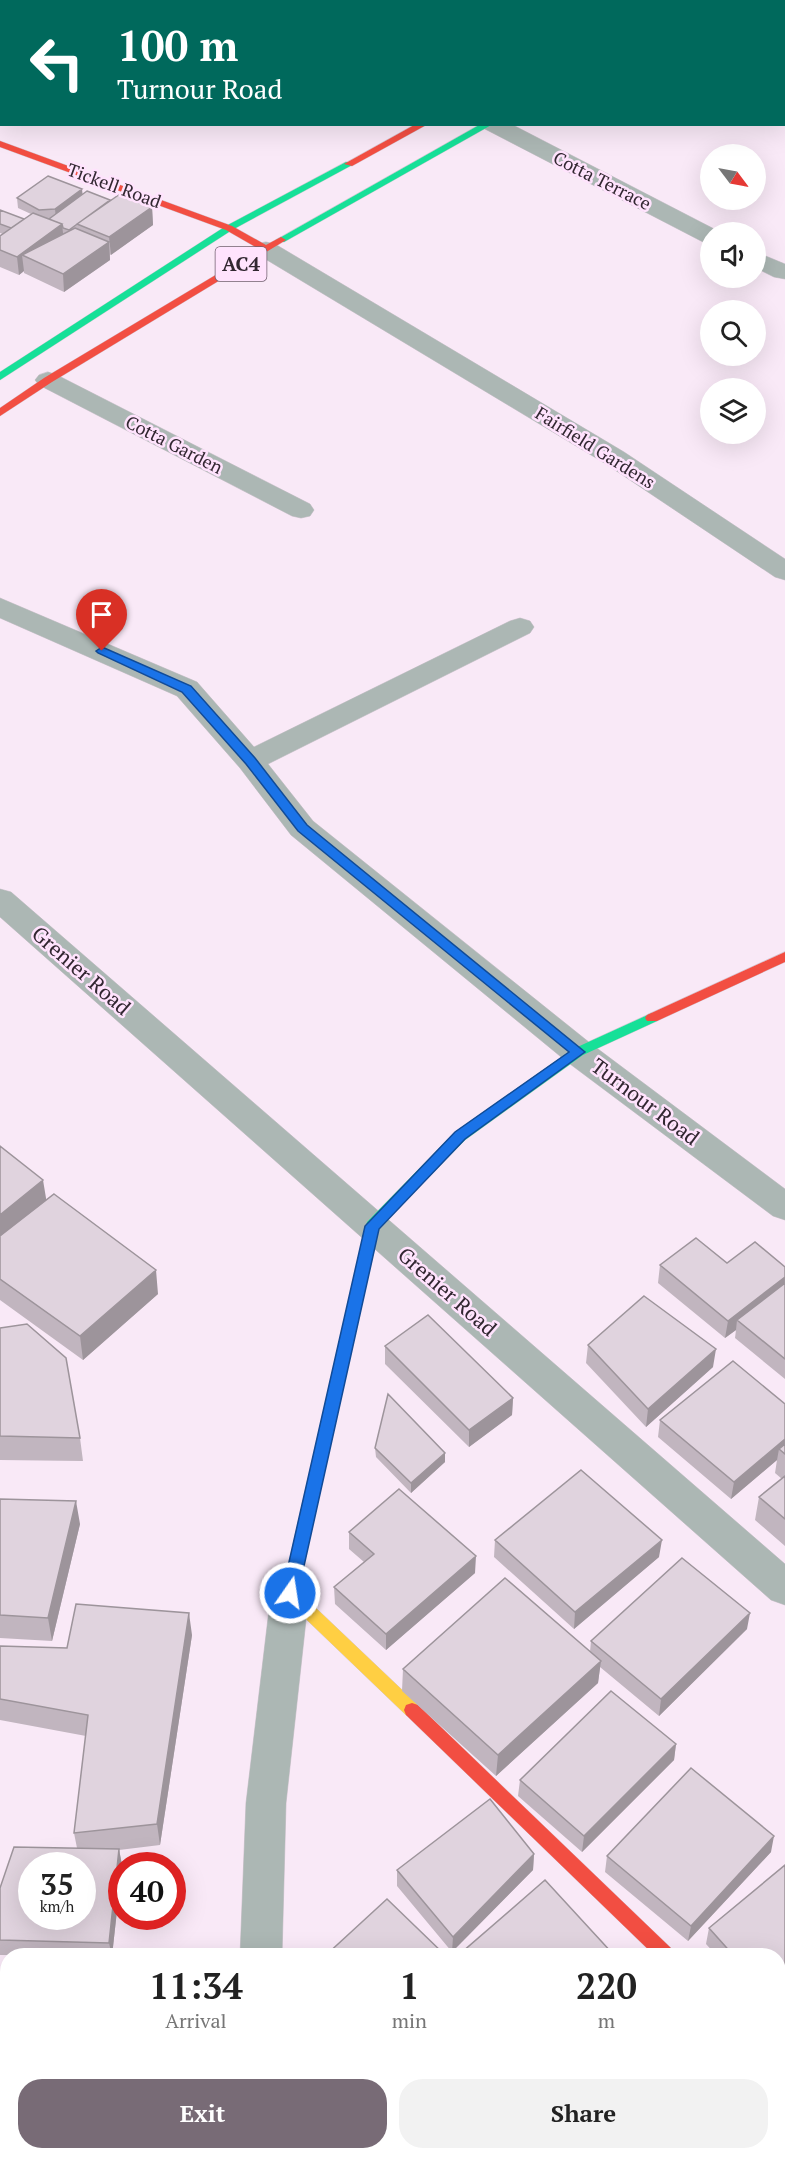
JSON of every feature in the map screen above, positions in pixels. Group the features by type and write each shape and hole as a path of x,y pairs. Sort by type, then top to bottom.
{"street":[{"name":"AC4","path":"0,377 229,228 420,126"},
{"name":"AC4","path":"0,413 48,380 266,249 487,126"},
{"name":"Cotta Terrace","path":"495,126 700,231"},
{"name":"Tickell Road","path":"0,144 229,228 266,249"},
{"name":"Fairfield Gardens","path":"266,249 615,458 785,571"},
{"path":"766,264 783,272"},
{"name":"Cotta Garden","path":"48,380 301,510"},
{"name":"Turnour Road","path":"0,607 187,689 250,761 302,828 578,1052 785,1207"},
{"path":"250,761 520,627"},
{"name":"Grenier Road","path":"0,900 785,1588"},
{"path":"261,1948 266,1803 290,1593 372,1226 460,1136 578,1052 785,957"},
{"path":"290,1593 659,1948"}],"building":[{"path":"48,176 82,189 55,209 39,210 17,198"},
{"path":"87,191 110,200 69,230 63,228 62,224 49,219"},
{"path":"120,194 152,207 109,237 77,224"},
{"path":"0,210 24,219 11,228 0,224"},
{"path":"33,213 62,224 17,257 0,250 0,236"},
{"path":"75,228 109,242 63,274 22,255"},
{"path":"0,1146 43,1180 0,1215"},
{"path":"54,1194 156,1270 80,1336 0,1279 0,1236"},
{"path":"696,1238 727,1263 755,1242 785,1267 785,1277 728,1321 660,1265"},
{"path":"785,1283 785,1359 737,1320"},
{"path":"644,1296 716,1349 648,1409 588,1345"},
{"path":"428,1315 513,1398 469,1430 385,1346"},
{"path":"27,1324 66,1358 80,1438 0,1436 0,1328"},
{"path":"733,1361 785,1404 785,1439 734,1482 660,1420"},
{"path":"388,1394 445,1453 411,1483 375,1448"},
{"path":"785,1444 785,1454 779,1449"},
{"path":"581,1470 662,1540 575,1612 495,1540"},
{"path":"785,1476 785,1519 759,1497"},
{"path":"399,1489 476,1556 386,1634 334,1587 374,1554 349,1532"},
{"path":"0,1499 76,1501 48,1618 0,1615"},
{"path":"682,1558 750,1613 661,1699 591,1641"},
{"path":"505,1578 601,1661 498,1755 403,1669"},
{"path":"76,1604 189,1613 157,1824 74,1833 88,1715 0,1699 0,1646 67,1648"},
{"path":"611,1691 676,1744 584,1836 520,1780"},
{"path":"691,1768 774,1836 691,1926 607,1856"},
{"path":"490,1799 534,1854 453,1937 397,1870"},
{"path":"14,1847 119,1849 119,1852 108,1852 109,1943 0,1940 0,1888"},
{"path":"785,1865 785,1948 727,1948 709,1928"},
{"path":"545,1880 607,1948 467,1948"},
{"path":"387,1899 438,1948 334,1948"}],"traffic: fast":[{"path":"281,240 485,126"},
{"path":"0,377 229,228 349,164"},
{"path":"360,1281 372,1226 460,1136 578,1052 652,1018"}],"traffic: slow":[{"path":"360,1281 290,1593 412,1710"}],"traffic: jam":[{"path":"349,164 420,126"},
{"path":"0,144 229,228 266,249"},
{"path":"0,413 48,380 281,240"},
{"path":"652,1018 785,957"},
{"path":"412,1710 659,1948"}],"route":[{"path":"102,651 187,689 250,761 302,828 578,1052 460,1136 372,1226 290,1593"}]}
